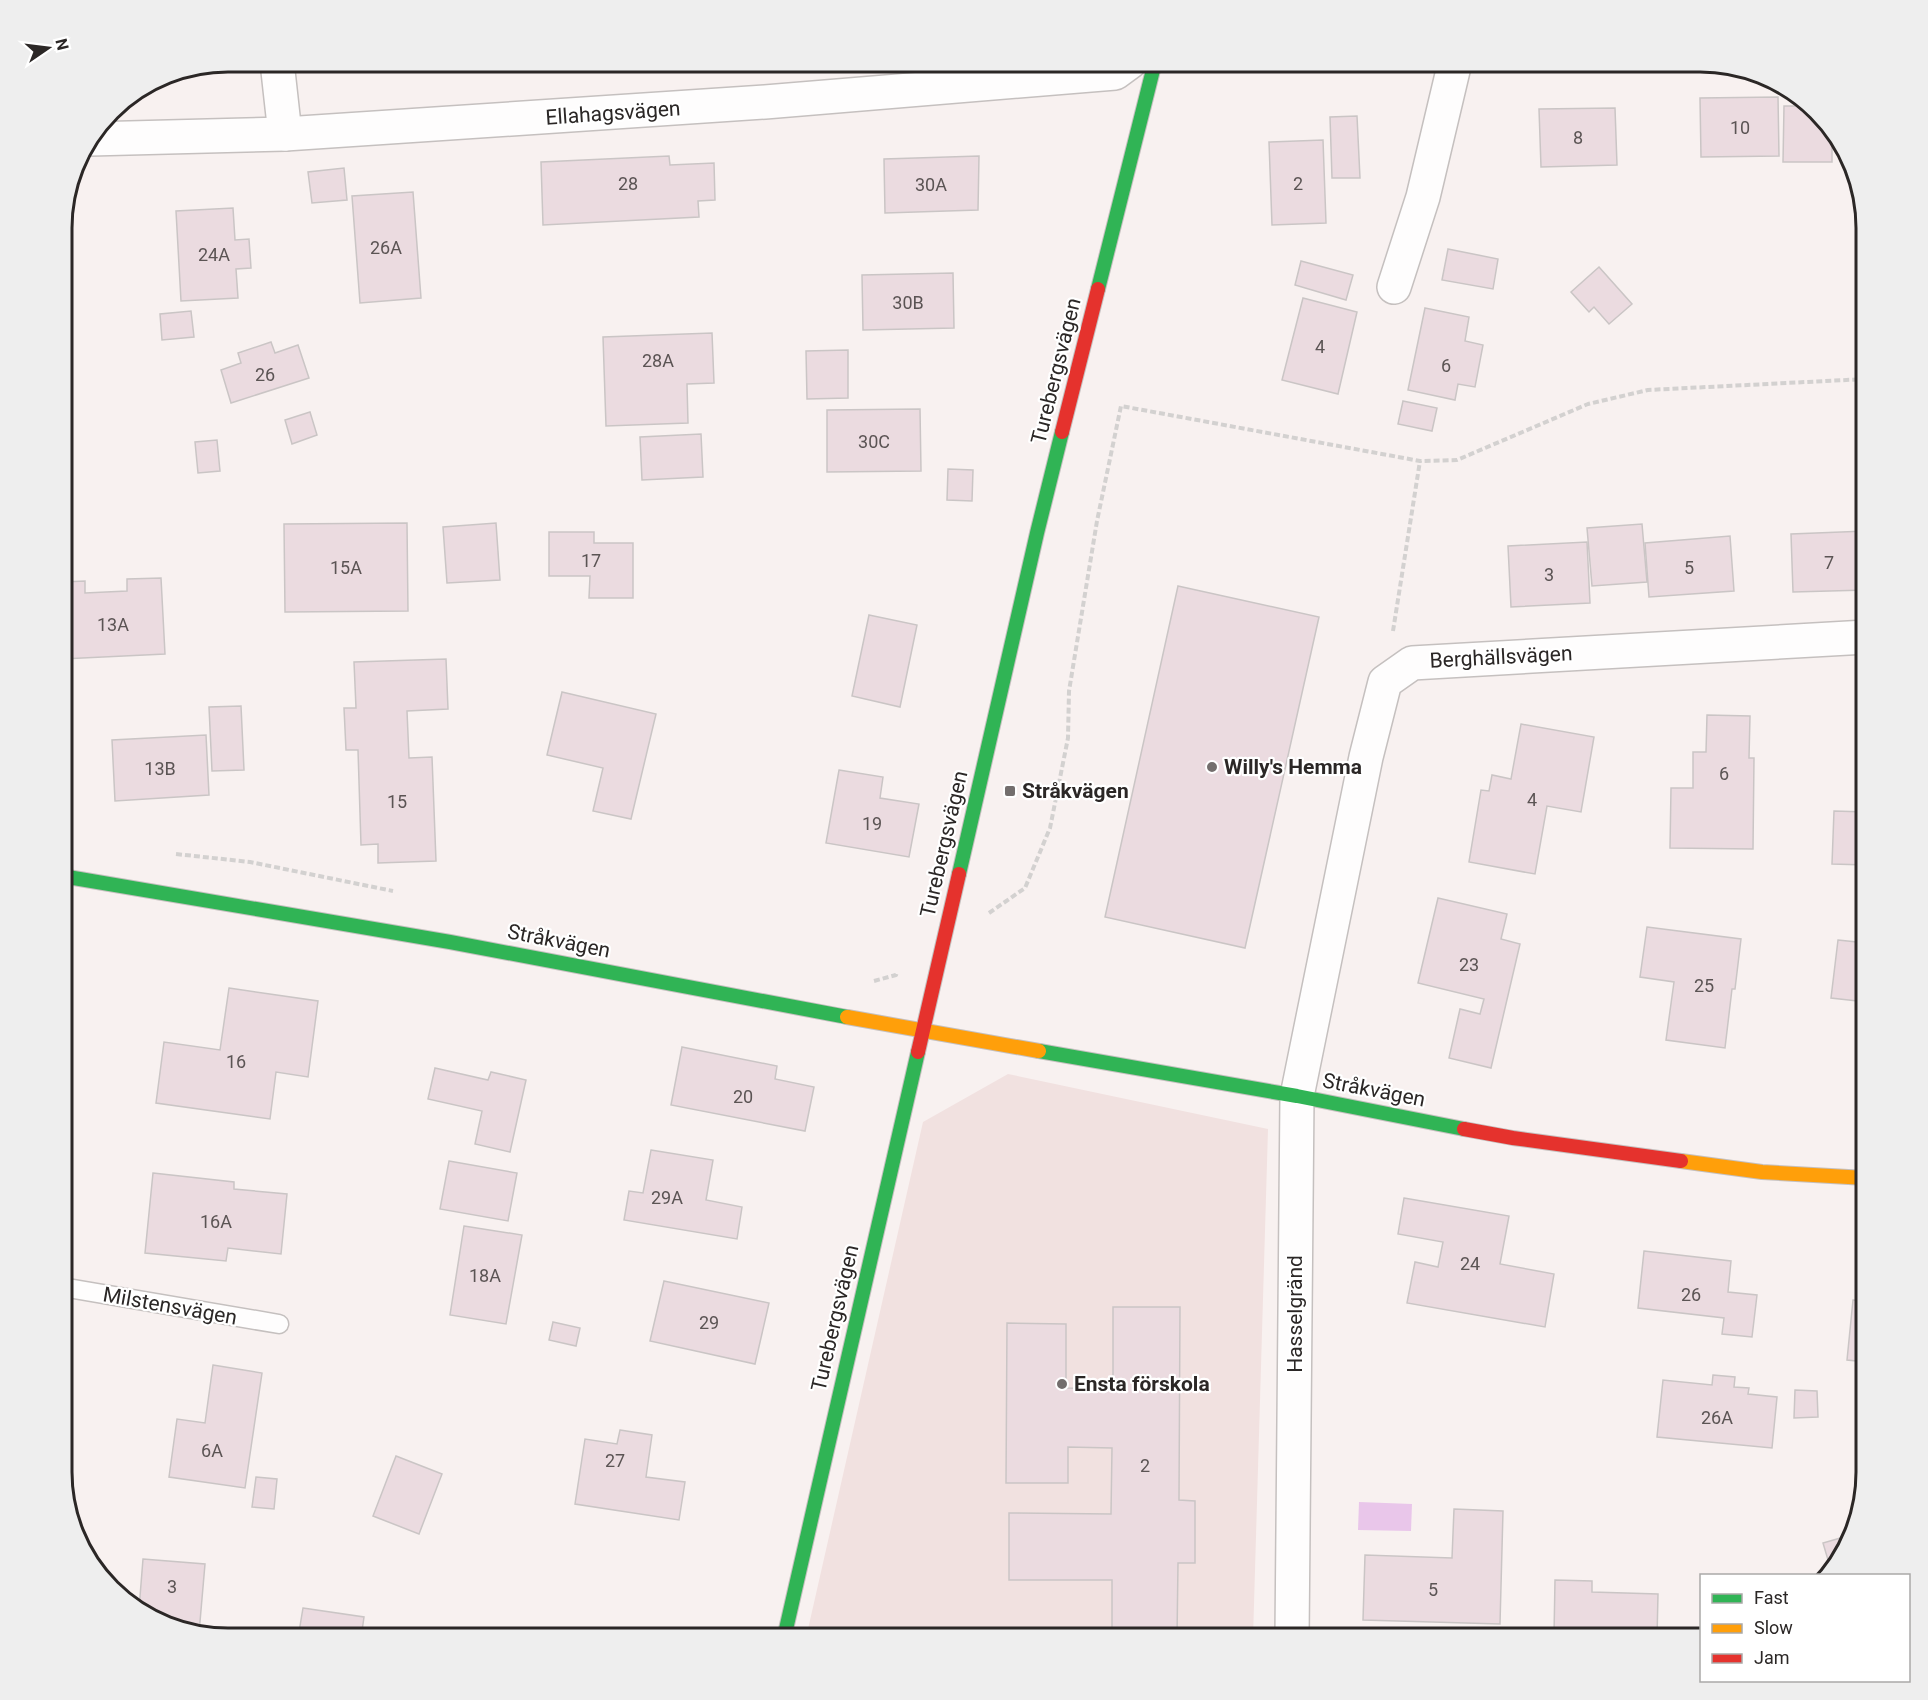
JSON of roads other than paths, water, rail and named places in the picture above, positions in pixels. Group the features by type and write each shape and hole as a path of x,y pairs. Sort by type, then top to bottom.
{"street":[{"path":"279,72 285,134"},
{"name":"Ellahagsvägen","path":"100,139 285,134 765,102 1116,72"},
{"name":"Turebergsvägen","path":"786,1628 1037,533 1152,72"},
{"path":"1394,287 1423,197 1453,72"},
{"name":"Berghällsvägen","path":"1318,992 1366,757 1385,682 1412,663 1856,638"},
{"name":"Stråkvägen","path":"72,878 462,945 922,1031 1296,1096 1513,1138 1762,1172 1856,1177"},
{"name":"Hasselgränd","path":"1292,1628 1296,1096 1318,992"}],"lane":[{"name":"Milstensvägen","path":"72,1289 279,1324"}],"place":[{"name":"Willy's Hemma","path":"1212,767"},
{"name":"Stråkvägen","path":"1010,791"},
{"name":"Ensta förskola","path":"1062,1384"}]}
